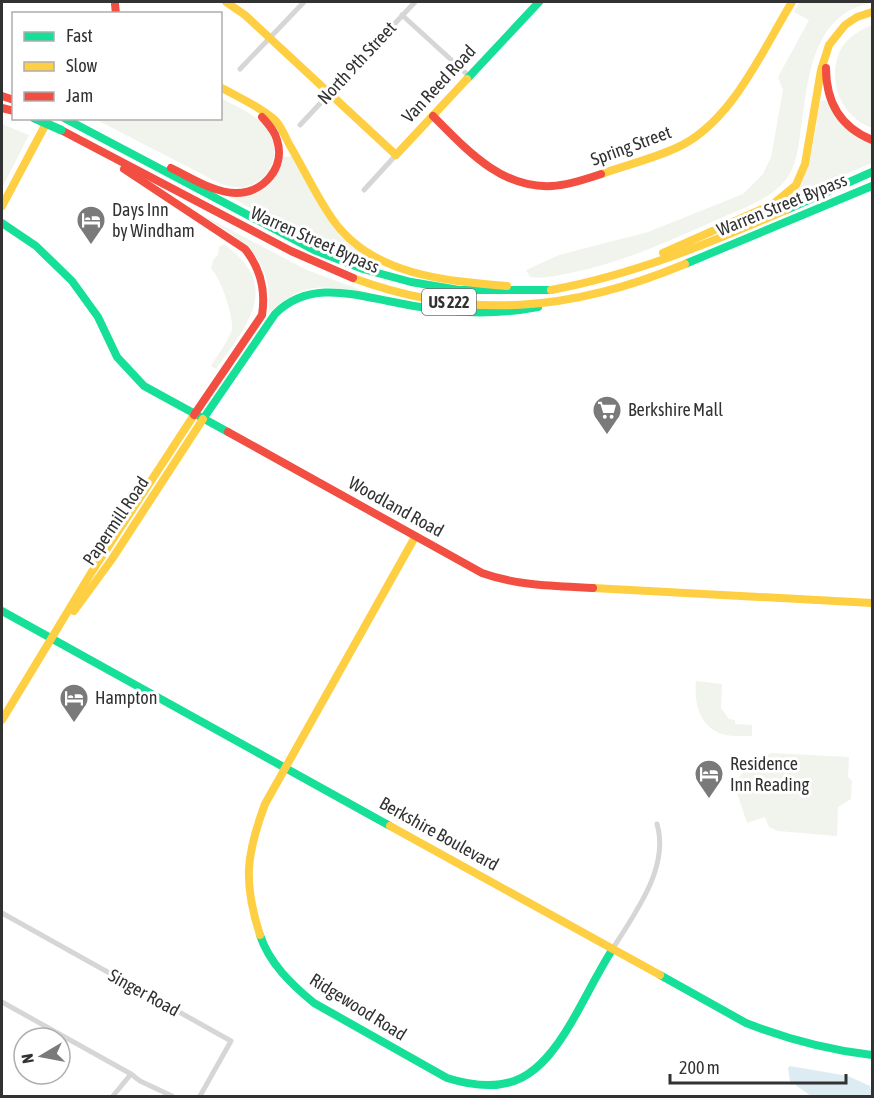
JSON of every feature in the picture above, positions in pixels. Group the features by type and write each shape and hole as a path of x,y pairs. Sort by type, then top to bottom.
{"main road":[{"path":"226,2 244,14 396,155"},
{"name":"Van Reed Road","path":"396,155 539,2"},
{"name":"Spring Street","path":"433,116 488,168 502,176 520,184 539,187 577,182 677,148 709,128 730,105 792,2"},
{"path":"873,14 852,25 837,40 827,63 825,83 830,101 840,118 856,133 873,140"},
{"path":"618,275 773,204 793,189 801,177 805,164 820,72 828,46 835,35 847,24 861,16 873,14"},
{"path":"222,88 261,110 276,122 333,220 351,240 370,255 402,270 443,281 551,290"},
{"path":"67,120 228,192 241,193 254,190 266,182 276,168 280,156 278,140 273,128 265,119 222,94"},
{"name":"Warren Street Bypass","path":"38,120 291,251 344,275 386,290 420,298 467,304 522,304 575,299 632,285 873,186"},
{"path":"2,206 48,120"},
{"name":"Warren Street Bypass","path":"67,120 314,250 354,268 419,285 476,292 551,290 618,275 686,251 873,172"},
{"path":"74,137 236,242 251,255 258,269 265,291 262,315 199,417"},
{"name":"Woodland Road","path":"2,223 36,246 78,289 98,317 111,346 126,368 144,386 482,573 520,584 873,603"},
{"path":"199,417 275,314 286,304 303,295 337,292 405,304 463,311 496,312 523,311 575,299"},
{"name":"Papermill Road","path":"2,720 53,638 112,559 199,417"},
{"name":"Ridgewood Road","path":"415,537 260,815 250,852 248,872 250,900 262,941 286,977 314,1004 464,1086 487,1089 507,1086 528,1077 552,1056 612,950"},
{"name":"Berkshire Boulevard","path":"2,611 746,1023 819,1047 873,1055"}],"street":[{"path":"240,69 304,2"},
{"name":"North 9th Street","path":"300,125 415,2"},
{"path":"402,15 469,76"},
{"name":"Van Reed Road","path":"364,190 396,155"},
{"path":"612,950 652,881 657,868 660,841 657,824"},
{"name":"Singer Road","path":"2,913 231,1041 200,1096"},
{"path":"2,1002 140,1081 172,1096"},
{"path":"113,1096 131,1074"}],"shaded area":[{"path":"800,2 872,3 851,10 835,21 815,54 795,161 782,184 765,198 628,257 575,272 547,277 530,277 526,270 559,255 648,232 743,194 763,174 771,157 783,90 778,77 809,20 794,12"},
{"path":"872,25 872,128 852,116 845,107 836,86 835,75 836,63 843,46 854,35"},
{"path":"222,99 244,110 264,125 270,134 274,153 268,171 254,184 232,187 221,184 97,120 222,120"},
{"path":"826,100 872,143 872,163 791,197 808,163 820,101"},
{"path":"2,124 29,135 2,188"},
{"path":"294,156 309,184 367,256 366,261 313,241 229,196 249,195 265,188 276,176 283,157"},
{"path":"193,210 307,270 377,296 319,288 295,294 268,314 269,293 266,276 259,262 238,239"},
{"path":"224,244 242,260 252,275 256,291 254,306 248,321 216,369 211,366 232,329 226,297 211,269 219,247"},
{"path":"696,681 722,684 721,708 729,719 735,720 735,724 752,725 752,736 726,735 708,725 703,720 697,705"},
{"path":"771,753 849,757 848,777 852,781 851,799 838,807 837,836 778,831 769,827 765,817 747,823 734,784 748,765"},
{"path":"790,1066 848,1076 870,1086 872,1096 811,1096 790,1081 788,1068"}],"traffic: fast":[{"path":"467,79 539,2"},
{"path":"38,120 61,130"},
{"path":"68,120 314,250 363,269 411,282 459,290 551,290"},
{"path":"786,210 872,172"},
{"path":"685,264 872,186"},
{"path":"2,223 36,246 72,281 98,317 117,357 144,386 228,432"},
{"path":"203,419 275,314 287,304 301,297 343,293 466,312 502,312 538,307"},
{"path":"2,611 390,826"},
{"path":"260,935 269,955 282,973 314,1003 447,1078 469,1084 489,1085 521,1078 548,1057 571,1023 612,950"},
{"path":"660,975 746,1023 808,1043 872,1055"}],"traffic: slow":[{"path":"226,2 245,15 396,155 467,79"},
{"path":"601,174 676,148 696,137 713,122 729,104 757,63 792,2"},
{"path":"663,253 773,204 796,185 805,164 821,70 829,45 845,25 857,17 872,12"},
{"path":"222,88 275,120 333,220 349,238 368,253 411,272 459,281 507,286"},
{"path":"2,206 48,120"},
{"path":"551,290 582,284 641,267 700,246 786,210"},
{"path":"353,278 396,292 438,301 479,305 520,305 602,292 685,264"},
{"path":"2,720 91,573 194,415"},
{"path":"74,611 112,559 203,419"},
{"path":"260,935 251,899 249,869 254,839 265,804 415,537"},
{"path":"593,588 872,603"},
{"path":"390,826 660,975"}],"traffic: jam":[{"path":"115,4 116,12"},
{"path":"826,68 829,92 837,112 851,128 872,140"},
{"path":"2,96 12,99"},
{"path":"2,108 12,110"},
{"path":"433,116 486,164 517,181 552,186 601,174"},
{"path":"171,168 219,190 236,193 255,189 263,184 275,169 279,150 276,137 262,117"},
{"path":"61,130 291,251 353,278"},
{"path":"124,169 245,249 255,264 261,280 262,315 194,415"},
{"path":"228,432 482,573 523,583 593,588"}],"place":[{"name":"Days Inn by Windham","path":"91,246"},
{"name":"Berkshire Mall","path":"607,436"},
{"name":"Hampton","path":"74,724"},
{"name":"Residence Inn Reading","path":"709,800"}]}
